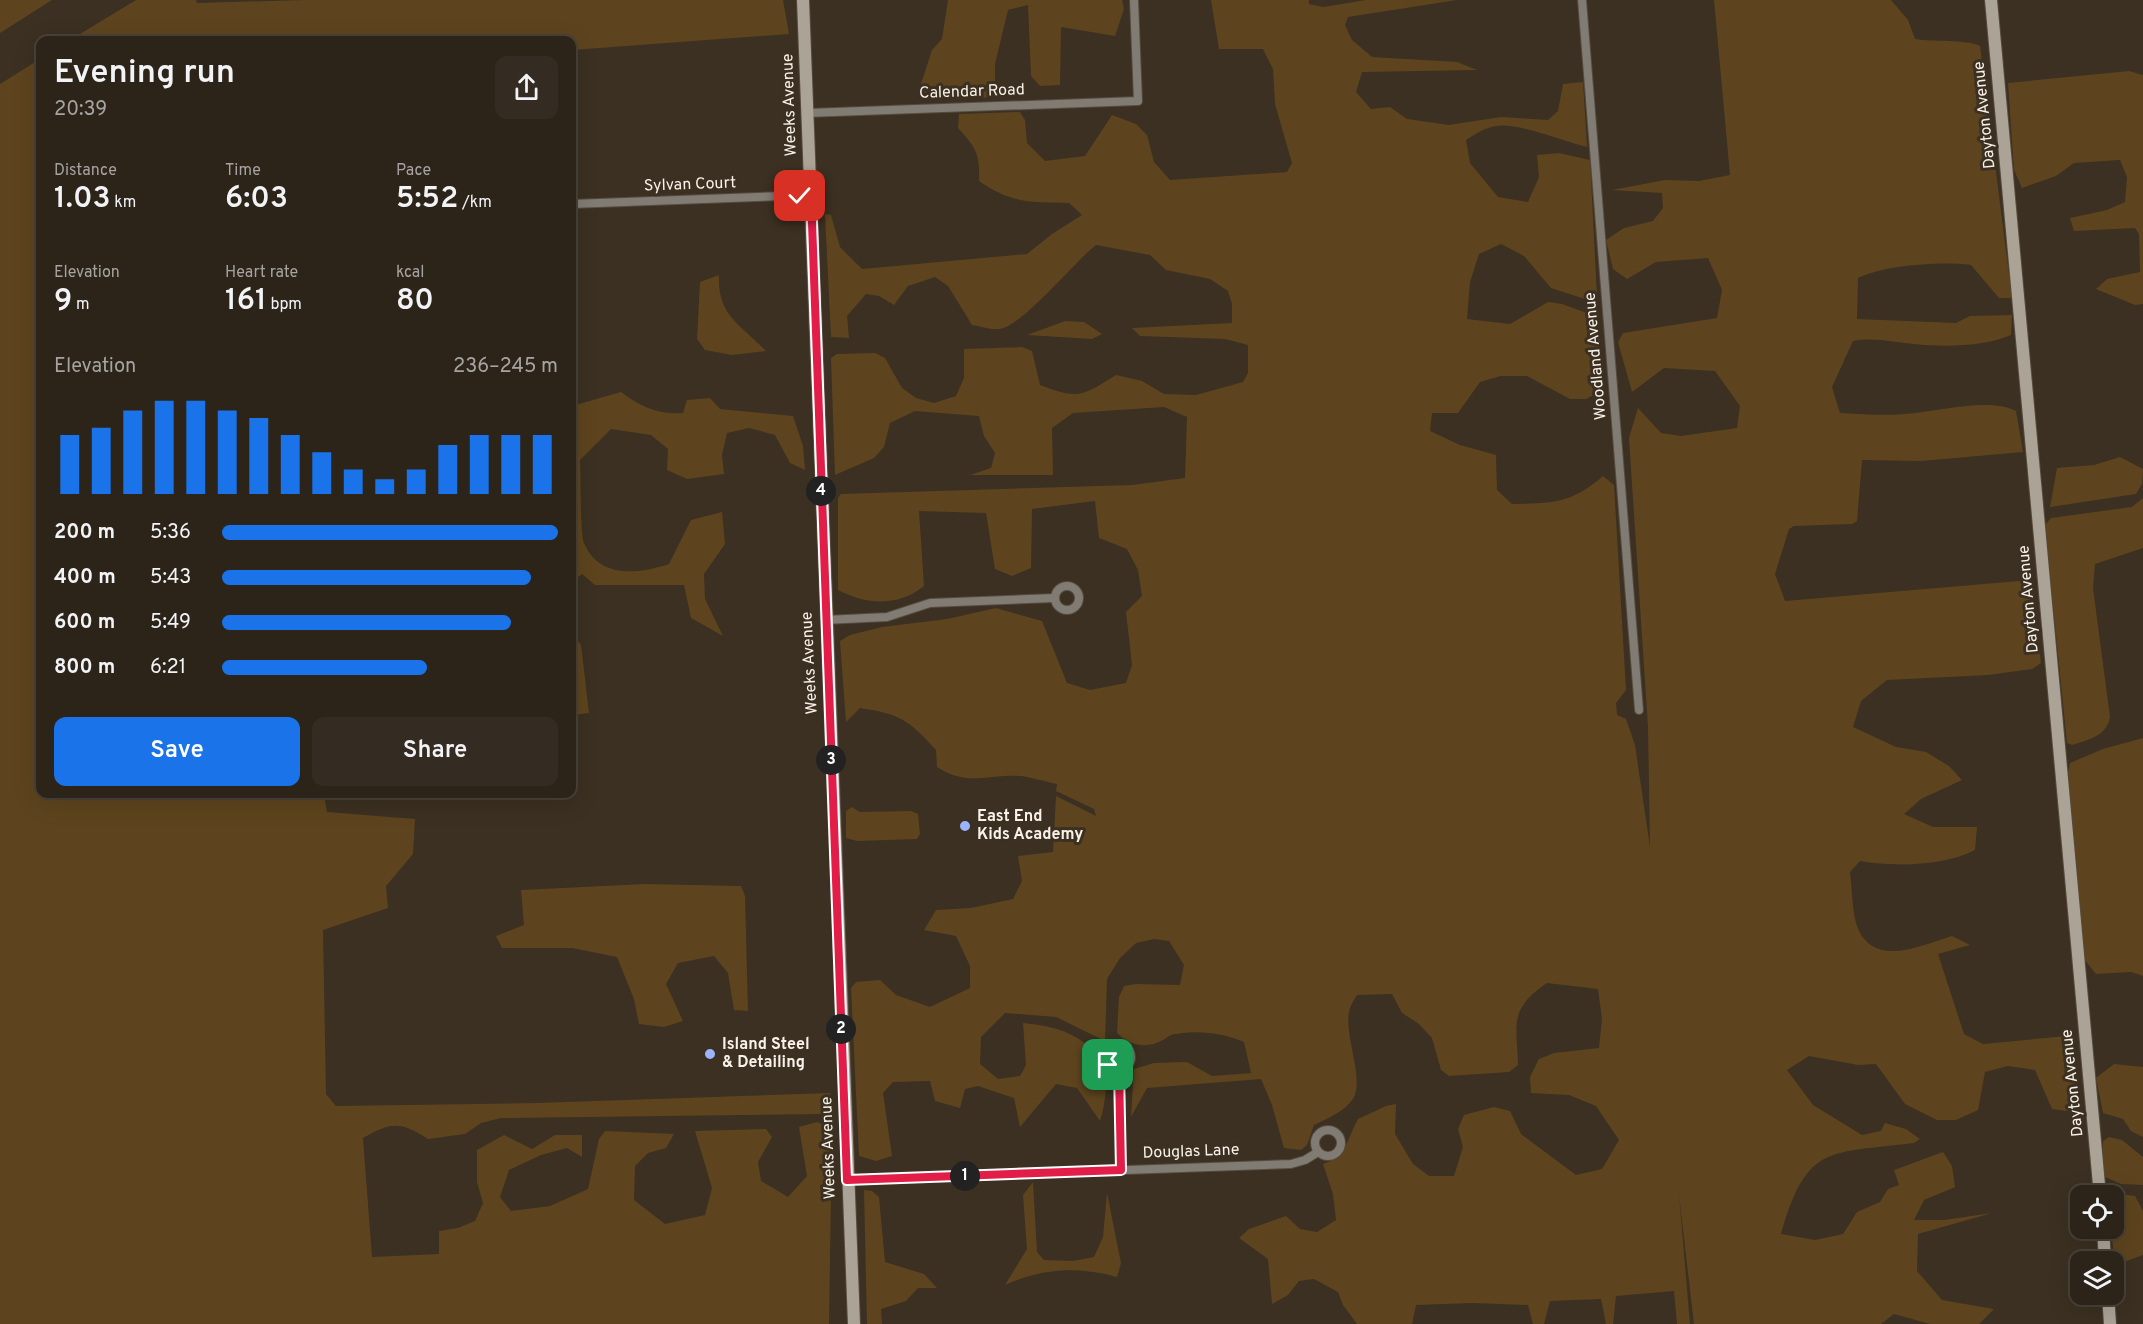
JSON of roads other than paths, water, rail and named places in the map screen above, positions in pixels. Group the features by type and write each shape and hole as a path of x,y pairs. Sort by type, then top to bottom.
{"street":[{"name":"Weeks Avenue","path":"803,0 825,620 854,1324"},
{"name":"Calendar Road","path":"807,113 1138,101 1134,0"},
{"name":"Woodland Avenue","path":"1582,0 1639,710"},
{"name":"Dayton Avenue","path":"1991,0 2099,1185"},
{"name":"Sylvan Court","path":"576,204 811,195"},
{"path":"825,620 886,617 930,603 1054,598"},
{"path":"1119,1070 1121,1170"},
{"name":"Douglas Lane","path":"847,1180 1291,1164 1305,1160 1318,1152"},
{"path":"2109,1305 2110,1324"}],"place":[{"name":"East End Kids Academy","path":"965,826"},
{"name":"Island Steel & Detailing","path":"710,1054"}]}
